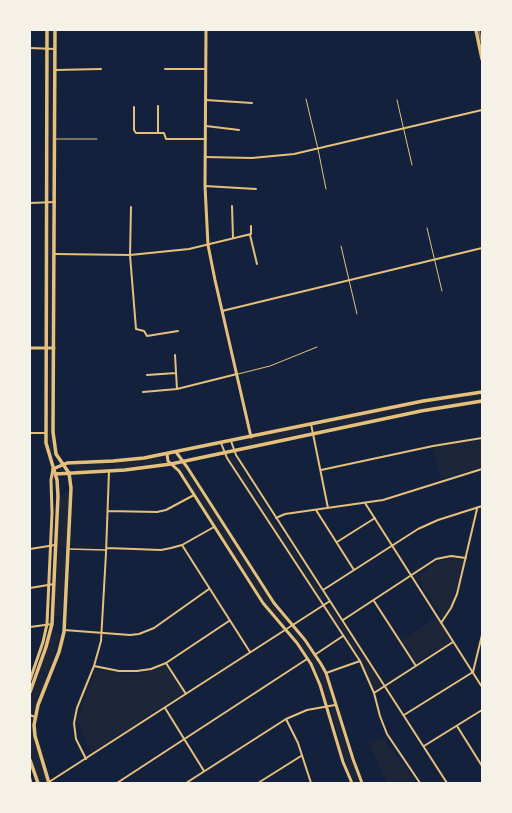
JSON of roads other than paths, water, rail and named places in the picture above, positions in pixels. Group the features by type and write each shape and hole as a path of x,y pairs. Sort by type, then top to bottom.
{"main road":[{"path":"30,692 46,647 52,624 58,492 55,474 48,452 46,434 47,30"},
{"path":"49,783 35,736 35,717 38,705 59,652 64,630 71,488 69,473 56,454 54,445 55,30"},
{"path":"476,30 482,59"},
{"path":"53,469 67,462 126,460 167,454 423,401 482,392"},
{"path":"55,474 141,469 171,464 421,411 482,401"},
{"path":"30,760 38,783"}],"street":[{"path":"206,30 205,186 208,245 251,437"},
{"path":"30,48 55,49"},
{"path":"55,70 101,69"},
{"path":"165,69 206,70"},
{"path":"206,100 252,102"},
{"path":"158,106 158,133"},
{"path":"134,107 134,132 164,133 166,139 206,139"},
{"path":"206,157 274,157 318,149 482,110"},
{"path":"206,126 239,130"},
{"path":"205,186 256,189"},
{"path":"30,203 55,202"},
{"path":"232,206 233,239"},
{"path":"131,207 130,254 135,327 138,330 144,331 147,336 178,331"},
{"path":"251,226 252,232 250,235 257,264"},
{"path":"55,254 130,254 208,245 250,235"},
{"path":"222,311 482,248"},
{"path":"30,348 54,348"},
{"path":"175,355 177,389"},
{"path":"147,375 176,373"},
{"path":"143,392 177,389 237,374"},
{"path":"310,424 328,508"},
{"path":"30,433 46,434"},
{"path":"321,470 433,446 482,438"},
{"path":"231,441 234,451 276,518 448,783"},
{"path":"221,443 224,453 360,661 374,693 380,716 387,734 420,783"},
{"path":"176,452 274,603 316,654 326,673 352,759 362,783"},
{"path":"167,454 168,461 179,471 263,603 297,643 308,659 320,685 343,762 352,783"},
{"path":"30,680 43,642 47,624 52,513 51,480 53,469"},
{"path":"276,518 285,514 383,500 482,469"},
{"path":"86,759 76,739 74,723 77,708 99,651 102,632 107,549 109,471"},
{"path":"108,510 157,512 166,510 194,495"},
{"path":"365,503 482,687"},
{"path":"323,590 418,529 432,522 482,506"},
{"path":"441,623 454,601 466,558 477,508"},
{"path":"316,510 354,570"},
{"path":"337,542 375,518"},
{"path":"68,549 161,550 182,545 214,526"},
{"path":"30,549 56,545"},
{"path":"182,545 250,653"},
{"path":"343,620 436,559 451,556 466,558"},
{"path":"30,588 55,584"},
{"path":"64,630 130,635 148,631 209,589"},
{"path":"374,600 416,666"},
{"path":"49,783 330,601"},
{"path":"94,666 119,672 151,669 166,663 229,621"},
{"path":"30,627 52,624"},
{"path":"316,654 343,635"},
{"path":"404,715 473,672 482,635"},
{"path":"374,693 453,642"},
{"path":"117,783 308,659"},
{"path":"326,673 360,661"},
{"path":"166,663 186,694"},
{"path":"186,783 286,719 298,713 335,705"},
{"path":"165,708 204,771"},
{"path":"424,746 482,710"},
{"path":"30,715 35,717"},
{"path":"286,719 298,743 311,783"},
{"path":"457,726 482,766"},
{"path":"258,783 263,782 301,756"},
{"path":"30,779 32,783"}],"lane":[{"path":"306,99 326,189"},
{"path":"397,100 412,165"},
{"path":"55,139 97,139"},
{"path":"427,228 442,291"},
{"path":"341,246 357,314"},
{"path":"237,374 270,366 317,347"}],"railway":[{"path":"479,30 482,46"}]}
